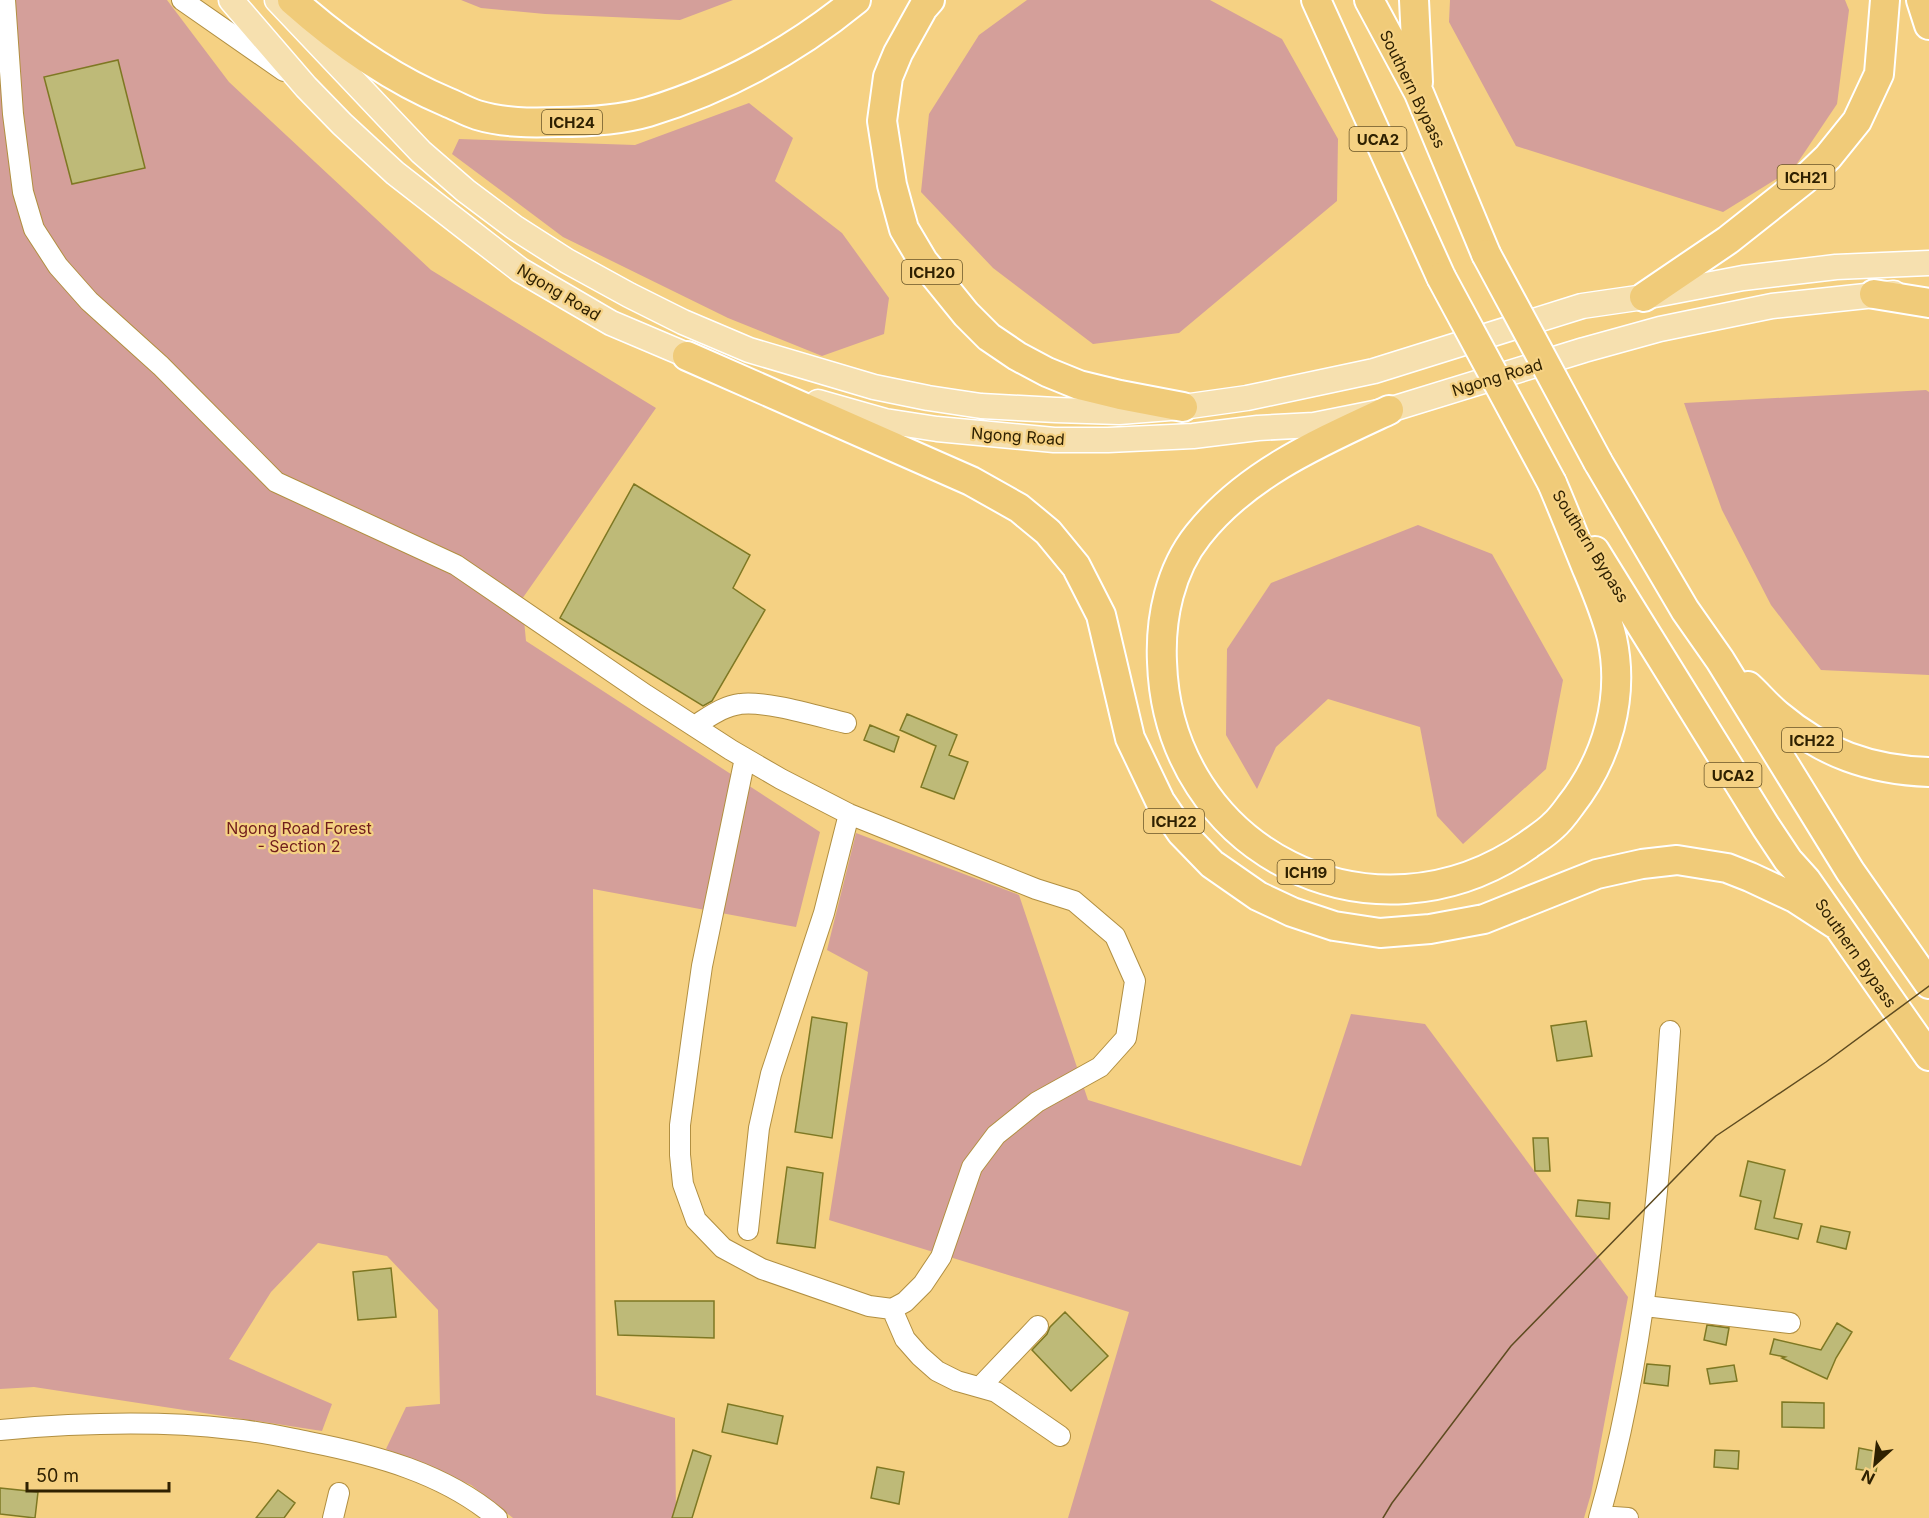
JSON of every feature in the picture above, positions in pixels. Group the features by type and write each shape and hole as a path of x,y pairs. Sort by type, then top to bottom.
{"highway":[{"name":"ICH24","path":"292,0 371,61 422,91 477,115 525,124 589,122 646,112 714,88 783,53 856,0"},
{"name":"ICH20","path":"930,0 923,8 898,53 888,77 882,121 892,185 904,229 923,261 966,314 989,337 1017,356 1079,385 1184,407"},
{"path":"1295,0 1348,73"},
{"name":"Southern Bypass","path":"1316,0 1441,278 1552,483 1743,792 1929,1056"},
{"name":"Southern Bypass","path":"1369,0 1419,93 1486,254 1598,462 1685,610 1720,660 1850,871 1929,984"},
{"path":"1414,0 1414,39 1419,93"},
{"name":"ICH21","path":"1644,297 1728,240 1828,157 1857,121 1879,74 1885,0"},
{"path":"1921,0 1929,26"},
{"path":"1874,294 1929,303"},
{"name":"ICH22","path":"687,356 971,481 1019,508 1048,532 1076,566 1101,615 1130,738 1160,801 1181,832 1212,864 1258,896 1292,912 1334,926 1380,933 1430,929 1484,920 1597,874 1642,864 1677,860 1727,868 1750,877 1795,898 1835,924"},
{"name":"ICH19","path":"1389,410 1298,453 1257,480 1197,536 1178,570 1167,602 1161,641 1163,686 1170,722 1182,756 1225,819 1270,857 1331,882 1369,889 1405,890 1444,884 1481,871 1511,856 1555,825 1578,796 1597,765 1609,733 1616,695 1616,669 1612,640 1604,611 1552,483"},
{"name":"ICH22","path":"1720,660 1777,714 1804,735 1830,750 1880,768 1929,772"}],"main road":[{"name":"Ngong Road","path":"231,0 306,87 395,173 520,270 611,323 687,356 808,399 885,422 1054,440 1183,436 1314,425 1389,410 1660,329 1772,306 1874,294 1929,292"},
{"name":"Ngong Road","path":"277,0 421,152 466,191 514,227 567,261 629,296 749,350 874,387 928,398 981,406 1056,410 1119,412 1184,407 1247,398 1374,371 1582,306 1743,278 1836,267 1929,263"}],"street":[{"path":"5,0 13,114 23,192 34,229 58,266 89,301 161,366 276,482 456,565 745,758 849,814 1035,889 1074,901 1115,936 1135,981 1126,1038 1100,1067 1037,1102 996,1135 972,1167 941,1257 917,1290 905,1302 892,1309 869,1306 762,1269 723,1248 696,1220 683,1184 680,1125 696,1008 704,956 745,758"},
{"path":"182,0 306,87"},
{"path":"694,726 722,709 741,703 759,704 846,723"},
{"path":"748,1230 759,1128 771,1074 824,913 849,814"},
{"path":"1628,1518 1600,1517 1618,1445 1645,1306 1665,1106 1670,1031"},
{"path":"1645,1306 1790,1323"},
{"path":"892,1309 905,1339 937,1371 957,1381 996,1392 1060,1436"},
{"path":"981,1386 1038,1326"},
{"path":"0,1430 158,1423 234,1429 361,1452 440,1481 491,1516"},
{"path":"333,1518 339,1493"}],"green space":[{"name":"Ngong Road Forest - Section 2","path":"0,0 167,0 229,82 431,270 656,408 522,599 526,641 820,832 796,927 593,889 596,1395 675,1418 676,1518 513,1518 471,1485 386,1449 406,1407 440,1404 438,1310 387,1256 318,1243 271,1292 229,1359 332,1404 322,1431 34,1387 0,1389"},
{"path":"461,0 733,0 680,20 545,14 481,8"},
{"path":"1027,0 1210,0 1282,39 1338,139 1337,201 1179,333 1093,344 993,268 921,192 929,114 979,35"},
{"path":"1450,0 1845,0 1849,10 1837,104 1794,168 1723,212 1516,146 1449,22"},
{"path":"749,103 793,138 775,181 842,233 889,298 884,334 822,356 728,318 563,237 452,154 459,139 635,145"},
{"path":"1926,390 1929,392 1929,675 1821,670 1771,605 1722,510 1684,403"},
{"path":"1418,525 1492,554 1563,680 1546,769 1463,844 1437,816 1420,727 1328,699 1276,747 1257,789 1226,735 1227,649 1271,583"},
{"path":"856,833 1019,895 1088,1100 1301,1166 1351,1014 1425,1024 1628,1297 1591,1494 1584,1518 1068,1518 1129,1312 829,1220 868,972 827,950"}],"building":[{"path":"118,60 145,168 72,184 44,77"},
{"path":"634,484 750,555 733,588 765,610 712,701 703,706 560,618"},
{"path":"907,714 957,735 949,755 968,762 954,799 921,787 936,746 900,730"},
{"path":"870,725 899,737 894,752 864,740"},
{"path":"812,1017 847,1023 832,1138 795,1132"},
{"path":"1586,1021 1592,1056 1557,1061 1551,1026"},
{"path":"1533,1138 1548,1138 1550,1171 1535,1171"},
{"path":"1748,1161 1785,1170 1774,1218 1802,1224 1798,1239 1755,1229 1761,1201 1740,1196"},
{"path":"787,1167 823,1173 815,1248 777,1243"},
{"path":"1578,1200 1610,1203 1609,1219 1576,1216"},
{"path":"1821,1226 1850,1232 1846,1249 1817,1242"},
{"path":"391,1268 396,1317 358,1320 353,1272"},
{"path":"615,1301 714,1301 714,1338 618,1335"},
{"path":"1065,1312 1108,1356 1071,1391 1032,1350"},
{"path":"1837,1323 1852,1332 1836,1358 1827,1379 1782,1358 1785,1357 1770,1354 1774,1339 1821,1350"},
{"path":"1707,1325 1729,1328 1726,1345 1704,1340"},
{"path":"1647,1364 1670,1366 1668,1386 1644,1383"},
{"path":"1734,1365 1737,1381 1710,1384 1707,1369"},
{"path":"1782,1402 1824,1403 1824,1428 1782,1427"},
{"path":"728,1404 783,1416 777,1444 722,1432"},
{"path":"1859,1448 1879,1452 1876,1472 1856,1469"},
{"path":"693,1450 711,1456 692,1518 672,1518"},
{"path":"1715,1450 1739,1451 1738,1469 1714,1467"},
{"path":"877,1467 904,1472 899,1504 871,1498"},
{"path":"0,1488 38,1492 35,1518 0,1514"},
{"path":"278,1490 295,1503 284,1518 256,1518"}],"tram line":[{"path":"1383,1518 1511,1346 1716,1136 1826,1062 1929,986"}]}
